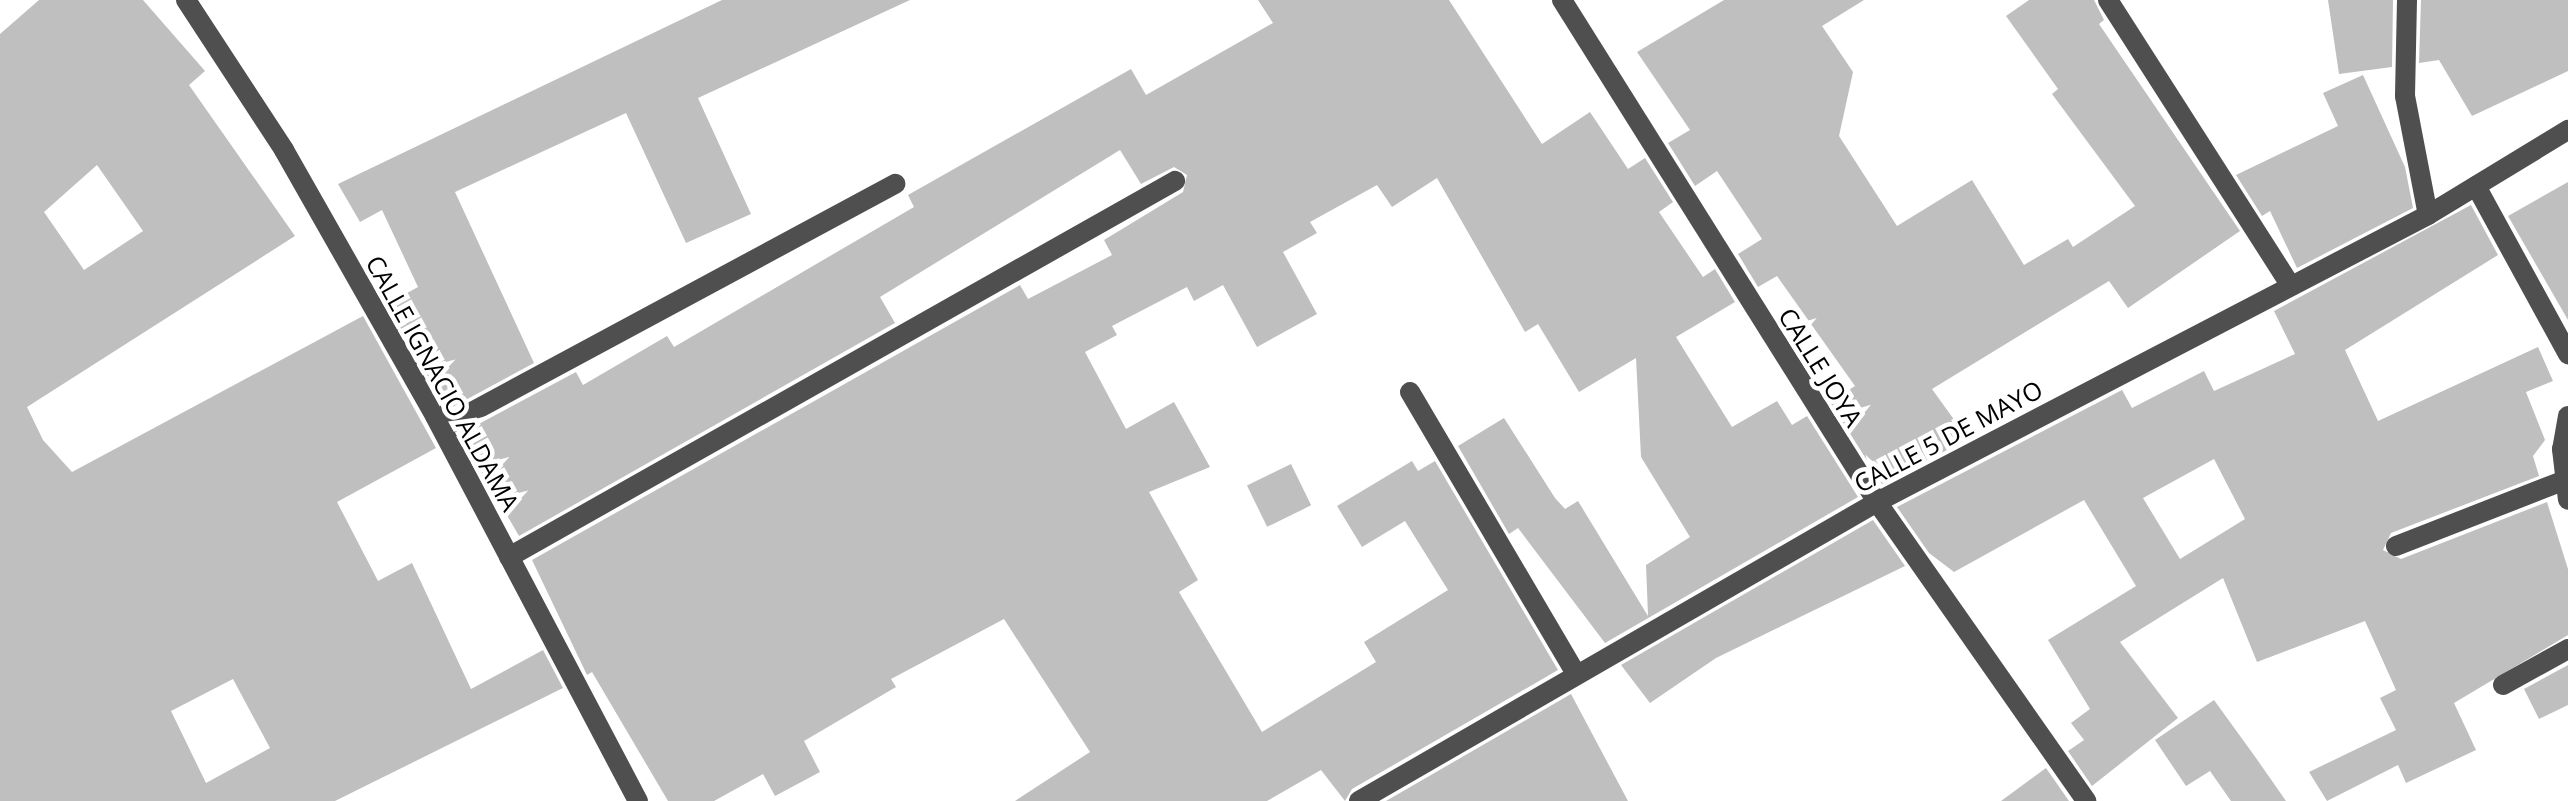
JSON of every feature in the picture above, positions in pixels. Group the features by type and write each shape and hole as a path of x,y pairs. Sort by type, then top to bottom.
{"street":[{"name":"CALLE IGNACIO ALDAMA","path":"186,0 284,150 442,428 638,801"},
{"name":"CALLE JOYA","path":"1562,0 1876,502 2086,801"},
{"path":"2108,0 2289,282"},
{"path":"2406,0 2405,96 2428,215"},
{"name":"CALLE 5 DE MAYO","path":"1359,801 1876,502 2289,282 2428,215 2568,130"},
{"path":"509,557 1175,181"},
{"path":"442,428 895,184"},
{"path":"2476,186 2568,354"},
{"path":"1410,392 1576,674"},
{"path":"2396,546 2566,490 2568,416"},
{"path":"2503,686 2568,649"}],"building":[{"path":"39,0 143,0 205,71 189,85 295,236 27,407 43,440 72,472 363,316 436,448 337,502 378,581 412,563 471,689 543,650 563,688 335,801 0,801 0,34","holes":["97,165 143,231 84,270 44,212","233,679 270,748 206,783 171,711"]},
{"path":"722,0 910,0 698,98 751,214 686,243 626,113 455,192 534,363 447,410 387,304 418,287 382,210 360,222 338,184"},
{"path":"1258,0 1449,0 1542,144 1590,112 1628,169 1645,158 1673,202 1659,212 1703,277 1715,269 1735,302 1676,337 1732,427 1777,401 1792,425 1807,416 1858,497 1605,643 1518,528 1509,534 1458,446 1504,418 1555,498 1565,509 1578,501 1648,616 1646,565 1690,537 1641,457 1636,358 1579,392 1538,324 1525,332 1437,178 1392,207 1377,185 1310,222 1317,233 1283,252 1317,314 1257,347 1223,285 1194,301 1187,287 1112,326 1117,335 1085,352 1126,429 1174,402 1210,467 1149,492 1198,580 1179,592 1262,732 1376,662 1364,642 1448,590 1405,521 1362,547 1337,506 1412,461 1418,471 1435,461 1558,670 1352,789 1345,801 1321,770 1267,801 1015,801 1090,752 1004,619 891,679 896,687 804,741 820,772 775,796 763,774 714,801 668,801 592,672 587,675 532,560 1020,285 1028,299 1112,255 1104,240 1183,192 1187,175 1174,167 1141,184 1120,150 880,297 895,323 519,536 460,434 576,372 583,385 667,336 674,347 914,207 908,195 1131,69 1146,95 1273,23"},
{"path":"1724,0 1864,0 1822,26 1853,72 1839,136 1897,226 1972,180 2024,265 2068,239 2073,247 2135,206 2052,94 2058,89 2006,16 2029,0 2094,0 2104,20 2099,24 2240,231 2128,308 2109,281 1932,389 1968,439 1882,484 1830,402 1855,386 1777,276 1758,287 1738,254 1762,239 1717,171 1695,186 1668,143 1690,130 1637,52"},
{"path":"2328,0 2393,0 2392,67 2339,74"},
{"path":"2421,0 2568,0 2568,71 2472,116 2439,60 2419,63"},
{"path":"2363,75 2405,167 2413,208 2297,268 2270,211 2262,216 2236,175 2338,126 2323,93"},
{"path":"2568,182 2568,320 2508,216"},
{"path":"2471,205 2498,255 2345,350 2378,421 2538,347 2553,381 2526,392 2545,440 2533,456 2539,476 2391,533 2383,550 2401,559 2547,502 2568,569 2568,635 2454,703 2476,750 2406,783 2398,765 2327,801 2309,772 2396,730 2380,698 2396,690 2365,621 2257,662 2223,578 2120,642 2178,718 2092,786 2068,751 2084,740 2071,723 2090,709 2048,640 2136,586 2084,500 1954,572 1929,553 1897,507 2122,390 2132,408 2204,371 2214,391 2295,354 2274,311","holes":["2214,459 2245,519 2180,559 2143,498"]},
{"path":"1291,464 1311,505 1267,527 1247,485"},
{"path":"1873,520 1905,566 1716,658 1650,703 1621,665"},
{"path":"2568,665 2568,705 2539,719 2524,689"},
{"path":"1571,694 1628,801 1386,801"},
{"path":"2214,700 2286,801 2231,801 2210,771 2186,786 2155,740"},
{"path":"2046,768 2069,801 2001,801"}]}
